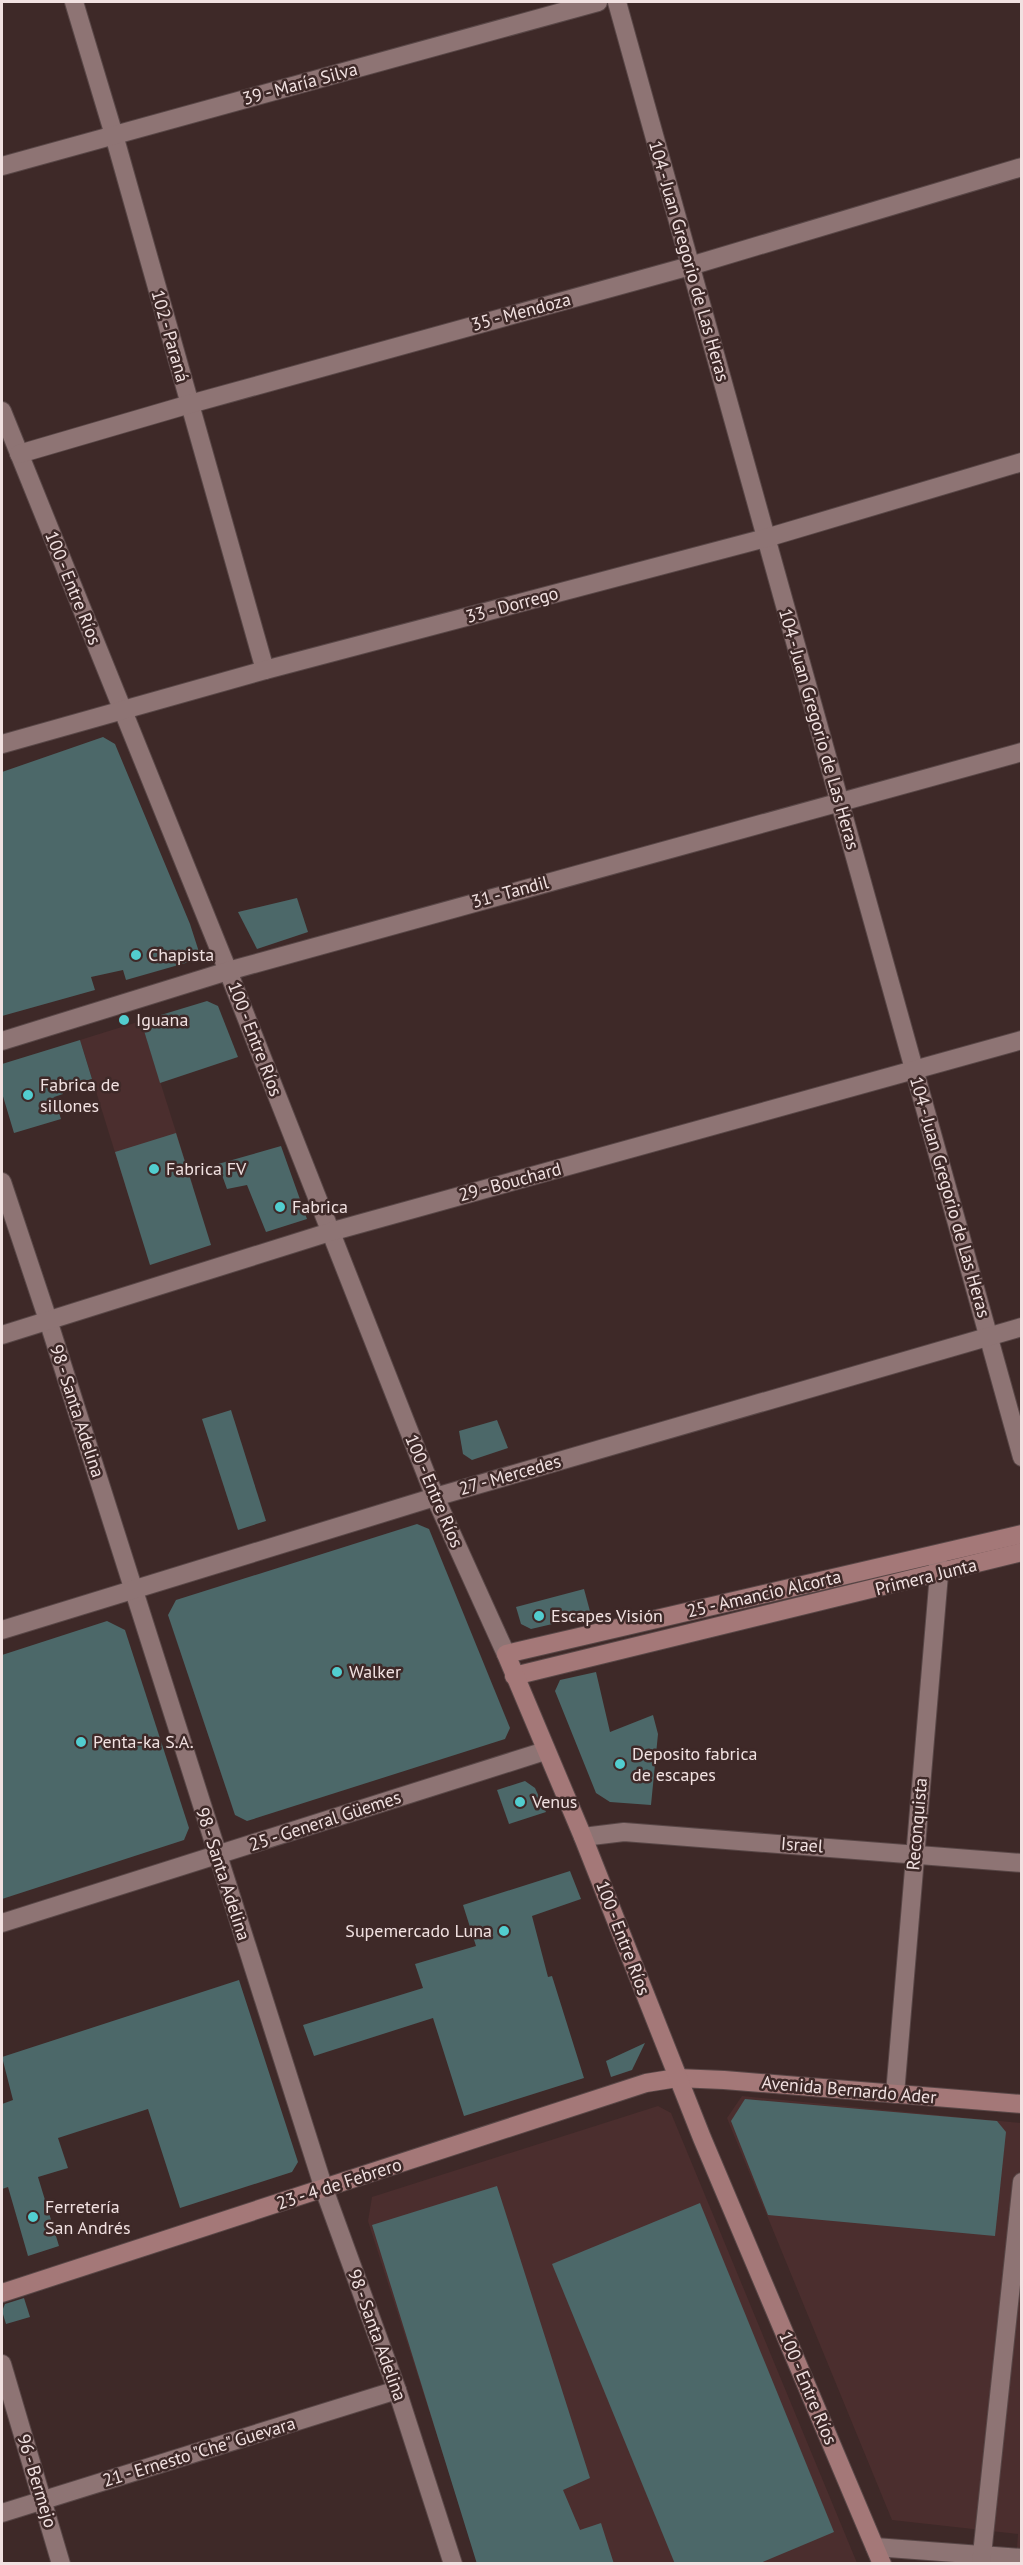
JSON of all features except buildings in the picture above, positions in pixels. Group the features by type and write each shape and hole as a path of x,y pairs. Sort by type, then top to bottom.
{"main road":[{"name":"25 - Amancio Alcorta","path":"506,1653 1022,1534"},
{"name":"Primera Junta","path":"514,1676 1022,1552"},
{"name":"100 - Entre Ríos","path":"506,1653 545,1751 583,1837 677,2078 879,2555"},
{"name":"Avenida Bernardo Ader","path":"677,2078 1022,2104"},
{"name":"23 - 4 de Febrero","path":"2,2293 646,2083 677,2078"}],"street":[{"name":"102 - Paraná","path":"74,2 114,135 265,670"},
{"name":"39 - María Silva","path":"2,166 598,2"},
{"name":"104 - Juan Gregorio de Las Heras","path":"617,2 1022,1457"},
{"name":"35 - Mendoza","path":"19,454 190,404 690,266 1022,167"},
{"name":"100 - Entre Ríos","path":"2,411 6,435 19,454 228,971 435,1497 506,1653"},
{"name":"33 - Dorrego","path":"2,744 123,712 265,670 766,538 1022,462"},
{"name":"31 - Tandil","path":"2,1041 228,971 1022,752"},
{"name":"29 - Bouchard","path":"2,1335 330,1232 1022,1040"},
{"name":"98 - Santa Adelina","path":"2,1182 324,2189 397,2390 453,2564"},
{"name":"27 - Mercedes","path":"2,1630 435,1497 1022,1327"},
{"name":"Reconquista","path":"895,2094 939,1574 936,1554"},
{"name":"25 - General Güemes","path":"2,1923 545,1751"},
{"name":"Israel","path":"583,1837 624,1832 1022,1863"},
{"path":"981,2559 1022,2182"},
{"name":"96 - Bermejo","path":"2,2364 62,2564"},
{"name":"21 - Ernesto \"Che\" Guevara","path":"2,2513 397,2390"},
{"path":"879,2555 981,2559 1022,2558"}],"shaded area":[{"path":"141,1021 193,1186 132,1207 80,1040"},
{"path":"742,2096 1021,2123 1021,2563 1016,2563 1018,2534 892,2520 727,2118"},
{"path":"658,2106 671,2113 857,2563 478,2563 368,2221 372,2197"}],"place":[{"name":"Chapista","path":"136,955"},
{"name":"Iguana","path":"124,1020"},
{"name":"Fabrica de sillones","path":"28,1095"},
{"name":"Fabrica FV","path":"154,1169"},
{"name":"Fabrica","path":"280,1207"},
{"name":"Escapes Visión","path":"539,1616"},
{"name":"Walker","path":"337,1672"},
{"name":"Penta-ka S.A.","path":"81,1742"},
{"name":"Deposito fabrica de escapes","path":"620,1764"},
{"name":"Venus","path":"520,1802"},
{"name":"Supemercado Luna","path":"504,1931"},
{"name":"Ferretería San Andrés","path":"33,2217"}]}
